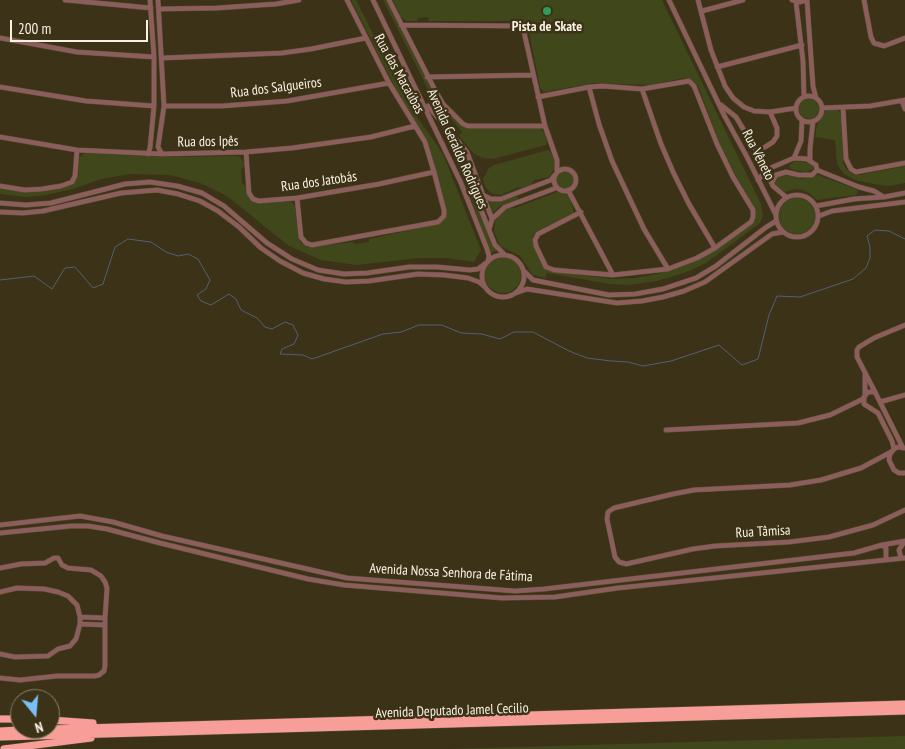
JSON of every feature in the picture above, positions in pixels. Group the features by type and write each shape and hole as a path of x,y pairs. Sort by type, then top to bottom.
{"highway":[{"name":"Avenida Deputado Jamel Cecilio","path":"0,737 136,729 905,704"},
{"name":"Avenida Deputado Jamel Cecilio","path":"60,729 136,729 905,711"},
{"path":"60,721 136,729"},
{"path":"4,749 136,729"}],"street":[{"path":"65,0 151,8"},
{"path":"148,154 154,106 154,58 150,0"},
{"path":"158,0 164,106 158,147 162,154"},
{"path":"159,9 217,8 299,0"},
{"name":"Rua das Macaúbas","path":"297,198 302,237 306,243 312,245 438,222 444,216 425,142 390,83 347,0"},
{"path":"373,0 414,81"},
{"path":"389,0 427,77 444,104 462,124 468,126 545,126"},
{"name":"Rua Vêneto","path":"669,0 776,215"},
{"path":"698,0 717,67 725,86 733,98 744,107 754,111 770,112 796,108"},
{"path":"702,11 743,0"},
{"path":"804,97 802,45 794,1 807,0 813,86 816,98 822,108 819,116 813,121 810,160"},
{"path":"864,0 871,37 874,43 884,46 905,38"},
{"path":"401,24 520,26 524,32 545,126 557,160 558,171"},
{"path":"152,33 161,33"},
{"path":"0,38 77,52 154,58"},
{"path":"162,58 282,53 311,50 366,38"},
{"path":"717,67 802,45"},
{"path":"427,77 533,75"},
{"path":"154,80 162,79"},
{"name":"Avenida Geraldo Rodrigues","path":"414,81 446,137 484,240 489,256 487,262"},
{"name":"Avenida Geraldo Rodrigues","path":"414,81 446,137 490,230 495,245 504,254"},
{"path":"538,97 589,87 642,89 689,82 694,86 717,144 733,177 753,210 754,217 715,248 697,258 668,269 613,275 554,270 546,267 536,246 535,240 538,234 581,212"},
{"name":"Rua dos Salgueiros","path":"164,106 222,106 287,101 390,83"},
{"path":"0,87 86,101 154,106"},
{"path":"589,87 598,124 612,161 644,229 668,269"},
{"path":"642,89 661,144 674,174 715,248"},
{"path":"813,121 802,120 797,115 796,108 798,102 804,97 812,96 816,98"},
{"path":"822,108 880,105 904,100 905,109"},
{"name":"Rua Vêneto","path":"720,104 736,118 767,170 775,189 786,198"},
{"path":"843,108 846,160 851,169 856,172 905,163"},
{"path":"757,152 771,144 777,136 777,128 770,112"},
{"path":"729,123 736,118"},
{"path":"794,158 800,142 802,120"},
{"name":"Rua dos Ipês","path":"0,137 77,150 148,154 246,152 292,148 371,137 415,126"},
{"name":"Avenida Geraldo Rodrigues","path":"446,137 467,152 492,219 490,230"},
{"path":"0,186 25,190 42,190 72,182 75,176 77,150"},
{"name":"Rua dos Jatobás","path":"246,152 249,193 253,199 259,201 297,198 379,184 434,172"},
{"path":"758,180 767,170 794,158 810,160 816,165 817,170"},
{"path":"554,176 556,188 562,191 574,186 576,179 574,173 557,160"},
{"path":"483,195 491,199 501,199 551,180 558,171 566,168"},
{"path":"772,182 776,175 786,172 807,175 814,174 817,170"},
{"path":"817,170 874,191 884,197"},
{"path":"0,203 26,205 51,202 125,184 177,186 202,193 217,201 292,259 318,270 344,274 409,267 470,270 478,269 492,257 504,254 518,260 532,280 609,294 635,294 663,290 696,278 716,266 776,221"},
{"path":"534,187 537,195"},
{"path":"492,219 505,207 556,188"},
{"path":"0,212 23,213 43,211 121,192 157,190 200,201 218,211 274,256 303,273 324,279 346,282 369,281 418,274 444,275 468,278 479,282 496,296 510,296 527,288 617,303 642,301 684,291 705,282 772,234 783,232"},
{"path":"568,190 613,275"},
{"path":"519,193 522,200"},
{"path":"816,206 905,193"},
{"path":"793,195 806,196 816,206 819,216 815,228 806,235 794,237 783,232 776,221 779,205 786,198 793,195"},
{"path":"819,216 832,211 905,202"},
{"path":"485,287 482,275 487,262"},
{"path":"516,293 523,284 525,272"},
{"path":"880,459 892,450 904,448 857,357 858,348 874,338 905,325"},
{"path":"865,374 865,406 878,413 892,442 890,462"},
{"path":"666,430 798,423 830,415 864,397 868,392 875,392"},
{"path":"880,402 905,395"},
{"path":"880,459 886,459 890,462 897,472 905,473"},
{"name":"Rua Tâmisa","path":"880,459 852,472 811,482 694,490 614,508 608,512 607,519 615,557 619,562 626,564 715,546 788,542 829,537 873,525 905,510"},
{"name":"Avenida Nossa Senhora de Fátima","path":"0,525 80,516 113,522 162,536 347,578 515,591 818,558 854,553 905,541"},
{"path":"17,523 18,531"},
{"name":"Avenida Nossa Senhora de Fátima","path":"0,533 88,526 107,529 308,579 344,585 502,598 555,597 618,588 903,558"},
{"path":"903,558 899,550 905,541"},
{"path":"882,545 886,548 886,560"},
{"path":"0,568 21,564 45,563 58,558 68,568 91,570 101,576 107,588 105,618 106,666 104,671 94,676 57,676 20,680 0,678"},
{"path":"265,568 267,560"},
{"path":"0,592 17,588 44,589 58,592 68,596 77,605 80,617 76,639 70,646 58,649 48,656 15,657 0,654"},
{"path":"80,617 105,618"},
{"path":"80,624 105,625"}],"green space":[{"path":"351,0 356,0 408,104 443,154 481,250 474,262 447,258 420,258 356,265 321,260 289,246 227,196 200,183 170,175 130,174 101,179 73,189 46,195 27,197 0,194 0,188 24,192 42,192 68,186 77,178 79,158 84,153 161,157 236,156 240,157 243,161 244,166 241,170 242,183 246,187 249,197 257,203 292,202 295,207 299,238 301,243 308,247 369,242 369,239 439,224 445,218 446,212 430,149 401,99"},
{"path":"383,0 386,0 434,94 458,123 469,128 540,128 545,133 546,145 493,159 482,158 473,153 459,136 462,132 431,95"},
{"path":"393,0 662,0 761,204 763,215 760,223 706,263 687,272 657,281 628,285 610,284 547,273 545,278 533,275 520,256 500,246 494,231 495,221 500,212 509,207 515,208 557,192 569,196 573,213 537,231 532,241 541,263 554,272 612,279 635,278 657,274 680,267 754,221 756,216 755,209 719,142 698,86 692,80 685,78 649,85 593,83 544,92 540,88 529,31 522,23 517,21 429,21 428,17 418,18 418,21 406,21 401,17"},
{"path":"809,99 816,102 819,109 816,116 809,119 802,116 799,109 802,102"},
{"path":"828,110 838,110 841,114 843,164 848,171 859,175 905,166 905,183 889,186 879,185 855,180 844,174 837,164 835,140 815,137 817,125"},
{"path":"449,137 497,250 491,253 455,156 447,142"},
{"path":"548,150 556,162 555,168 548,178 533,181 532,185 518,187 501,195 492,194 485,187 483,179 489,168 494,165"},
{"path":"795,161 809,163 813,166 813,169 806,172 794,170 789,165"},
{"path":"565,171 571,174 574,180 571,186 565,189 559,186 556,180 559,174"},
{"path":"782,174 802,179 818,175 856,189 858,192 856,195 817,200 802,190 795,189 785,192 776,186 775,178"},
{"path":"517,196 519,199 500,206 493,213 488,199 500,201"},
{"path":"797,198 804,199 810,203 814,209 814,223 810,229 804,233 797,234 790,233 784,229 780,223 779,216 780,209 784,203 790,199"},
{"path":"503,257 516,262 521,275 516,288 503,293 490,288 485,275 490,262"},
{"path":"905,736 905,749 448,749 655,743"}],"waterway":[{"path":"0,280 34,276 52,289 65,268 75,267 93,288 103,284 115,247 128,239 151,242 166,252 178,256 188,254 198,259 210,280 206,289 197,295 201,301 211,305 229,294 236,299 241,310 257,318 265,327 272,329 285,322 293,325 298,335 294,344 282,349 280,354 303,355 312,359 383,334 401,332 419,325 442,325 461,333 482,334 500,339 514,332 533,332 569,351 587,358 628,362 643,366 671,361 719,345 742,365 758,359 769,315 777,296 800,297 853,279 866,268 870,258 867,236 875,230 889,231 905,239"}],"place":[{"name":"Pista de Skate","path":"547,11"}]}
